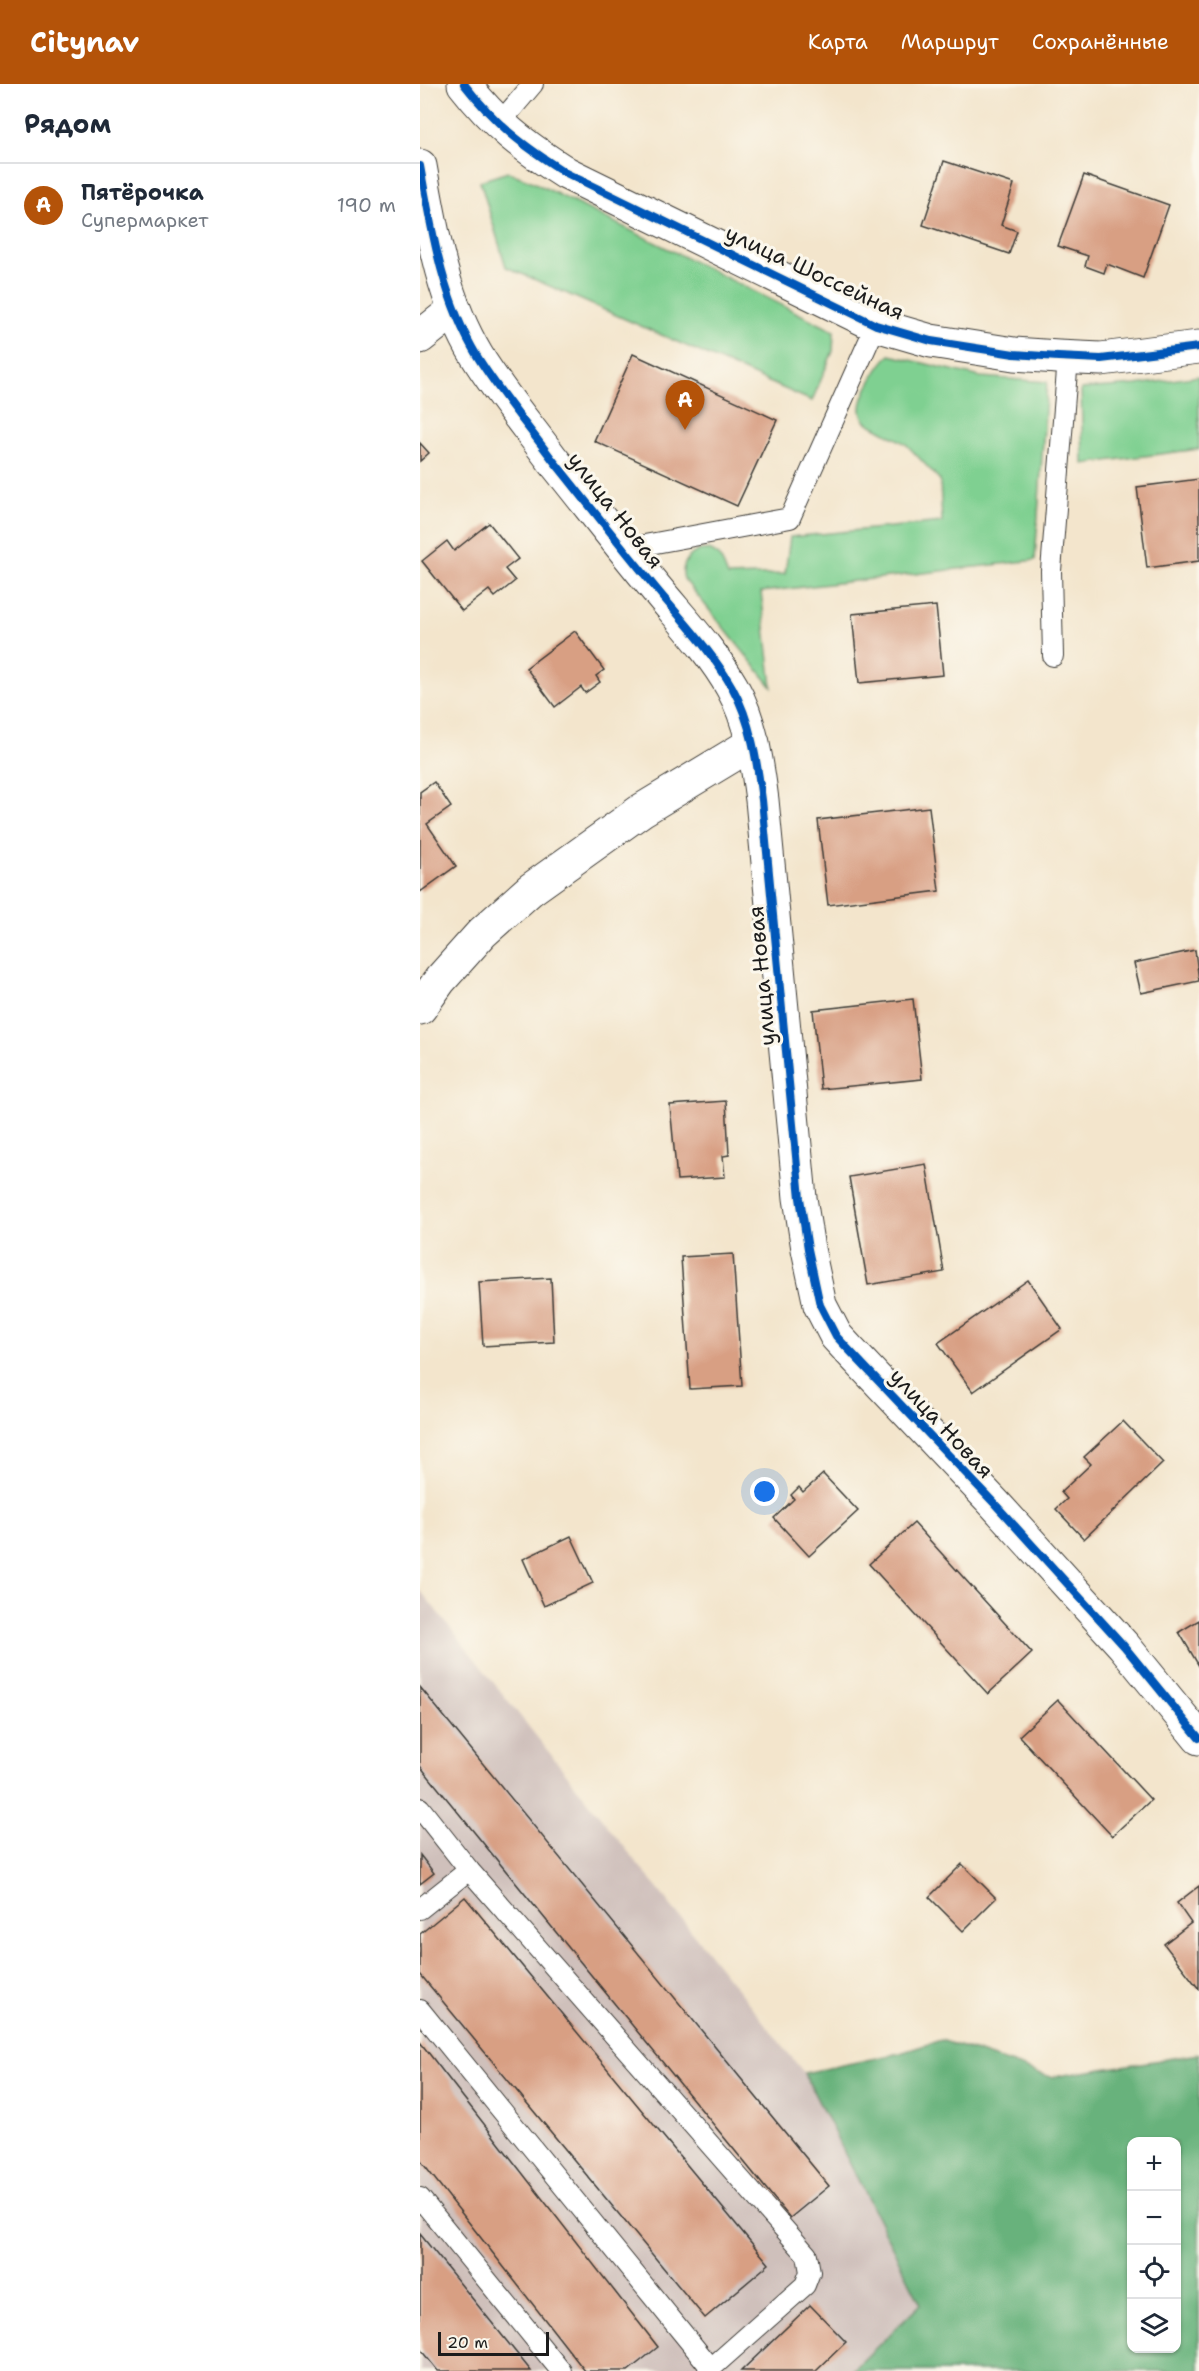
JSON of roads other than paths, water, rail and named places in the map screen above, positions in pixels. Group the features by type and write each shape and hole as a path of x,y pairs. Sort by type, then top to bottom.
{"street":[{"name":"улица Шоссейная","path":"464,84 487,113 524,147 566,173 876,325 931,341 1014,354 1068,358 1101,359 1199,347"},
{"name":"улица Новая","path":"420,166 439,262 454,310 478,357 623,549 714,660 732,688 744,715 753,744 762,800 800,1198 814,1280 824,1313 836,1336 1124,1646 1199,1738"},
{"path":"420,337 454,310"},
{"path":"420,1008 440,980 482,933 530,890 642,810 753,744"}],"lane":[{"path":"499,124 533,84"},
{"path":"623,549 790,518 876,325"},
{"path":"1053,656 1051,571 1068,358"},
{"path":"420,1808 469,1870 807,2255 810,2272 804,2285 709,2370 420,2010"},
{"path":"420,1909 469,1870"},
{"path":"420,2198 561,2371"}],"place":[{"name":"Пятёрочка","path":"685,430"}]}
